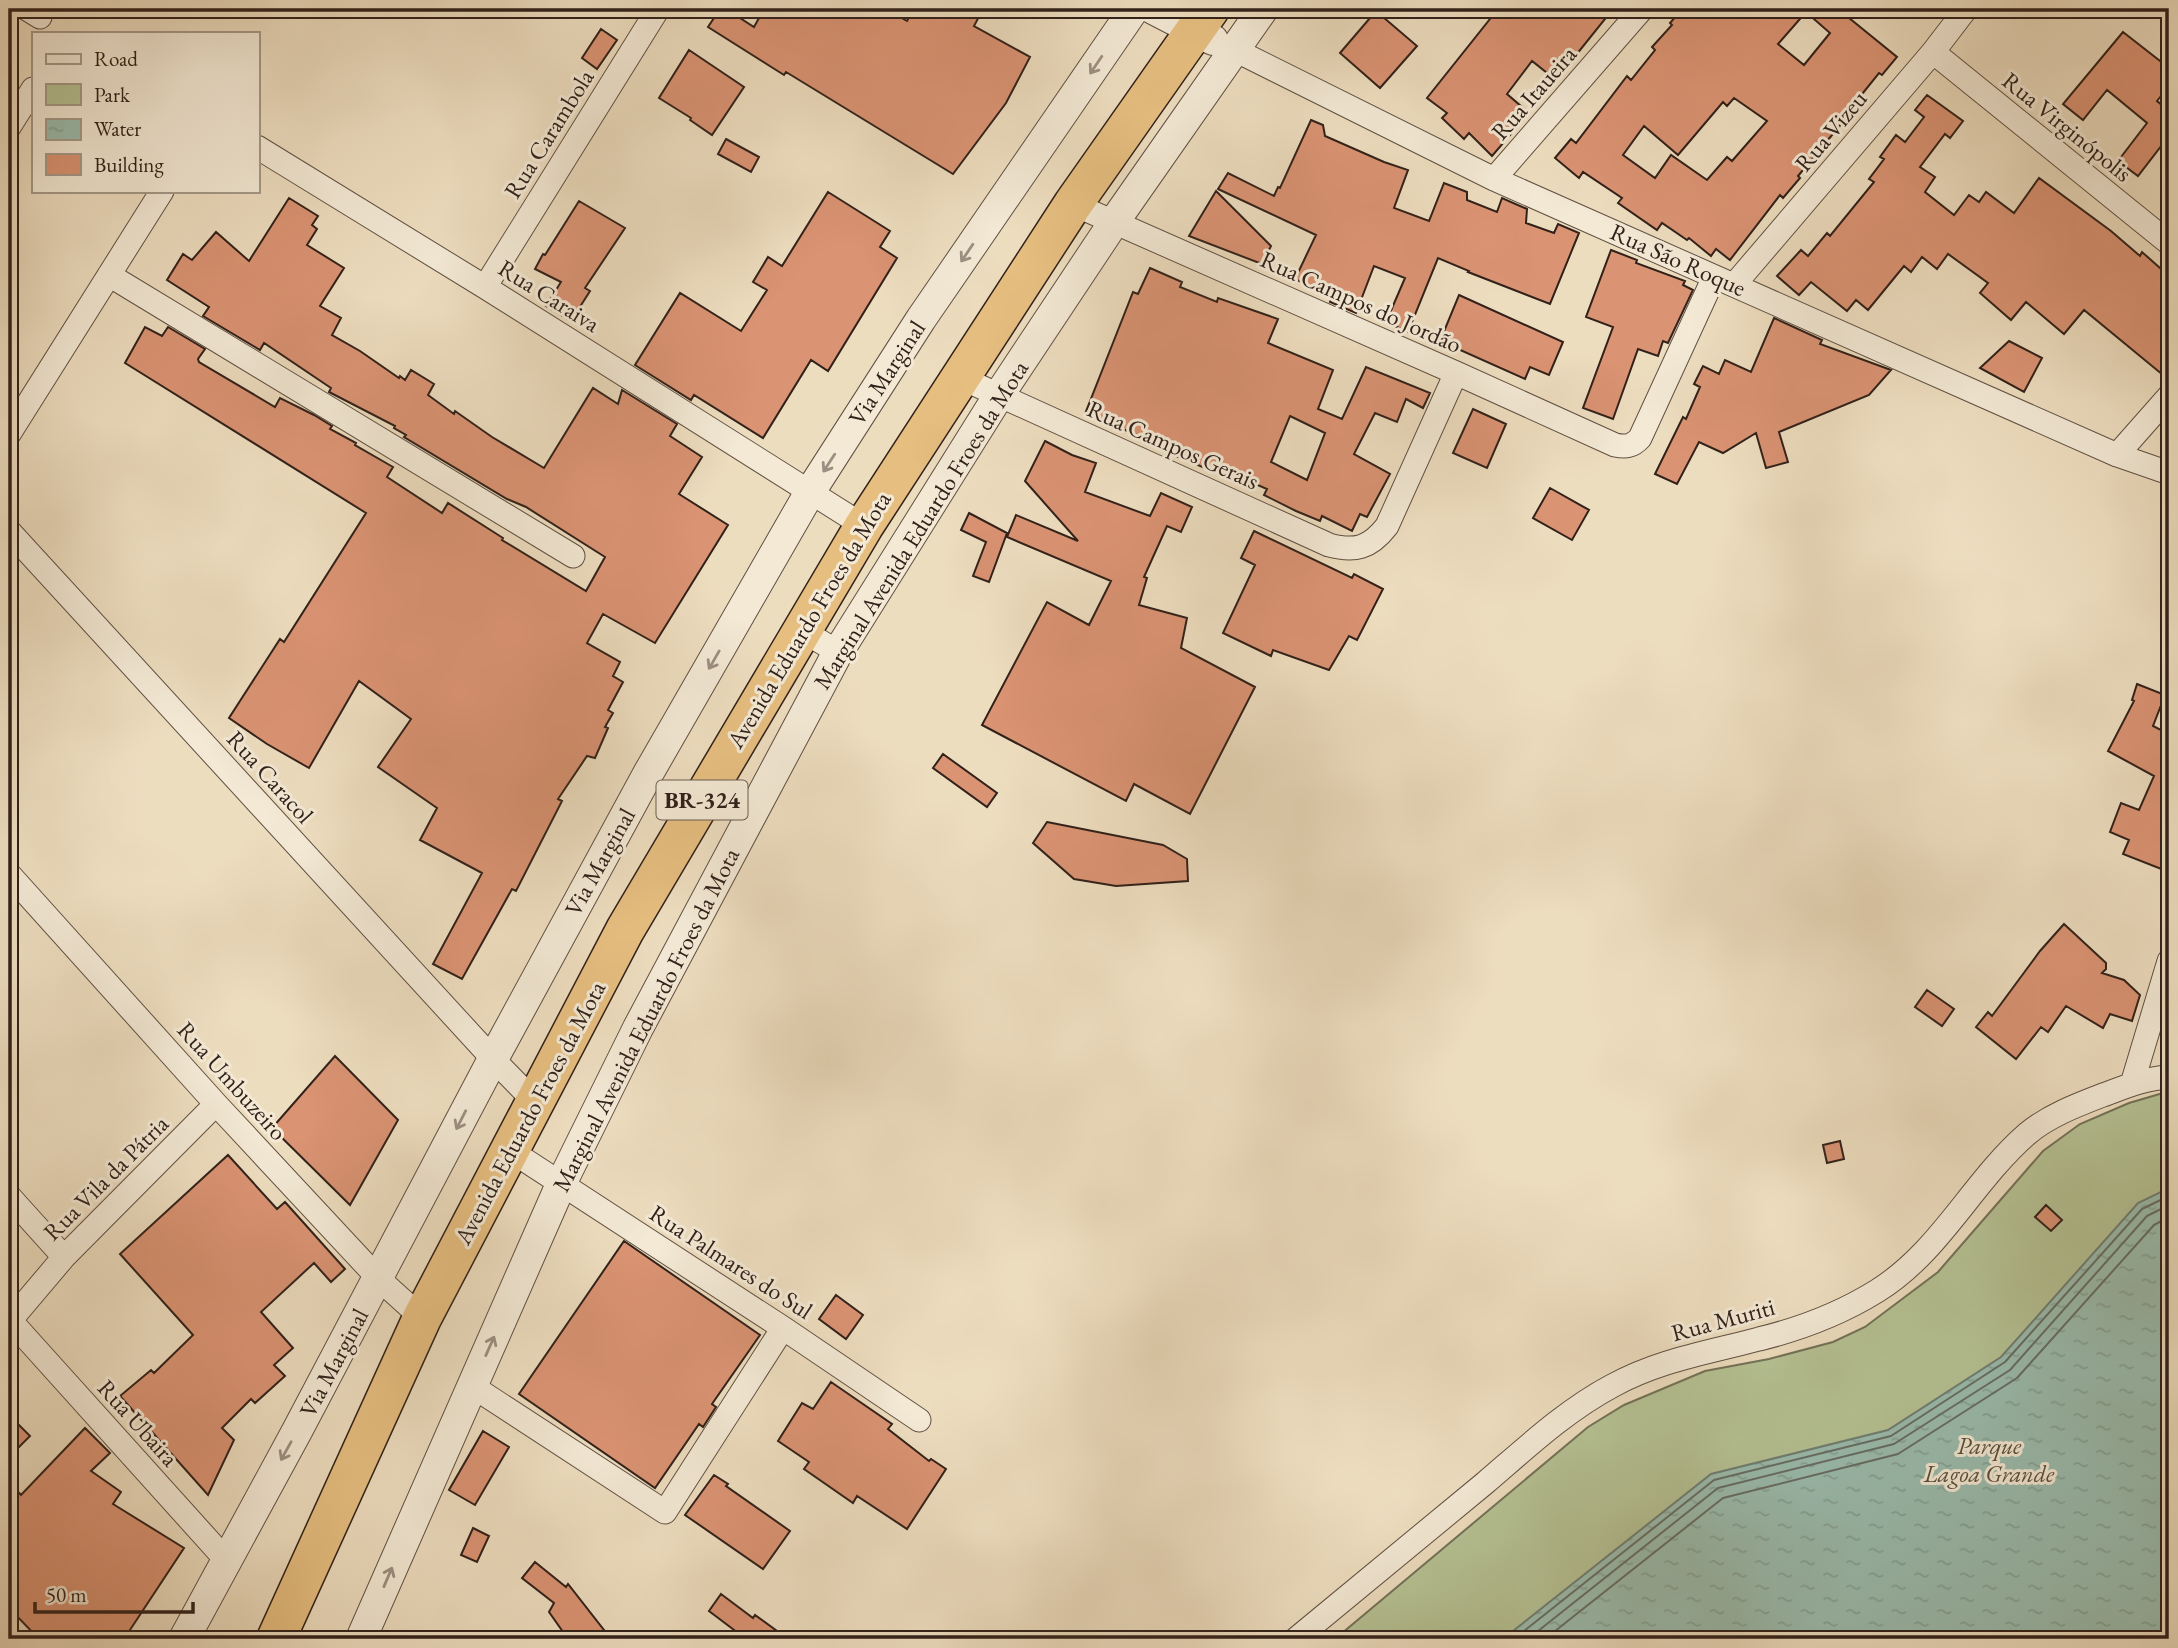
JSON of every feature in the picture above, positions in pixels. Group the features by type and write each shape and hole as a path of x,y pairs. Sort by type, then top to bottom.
{"highway":[{"name":"Avenida Eduardo Froes da Mota","path":"276,1639 422,1318 625,930 864,526 1073,204 1202,20"}],"street":[{"name":"Rua Carambola","path":"485,287 659,9"},
{"name":"Via Marginal","path":"184,1639 649,772 810,492 922,319 1134,9"},
{"name":"Rua São Roque","path":"1153,9 1202,20 1233,49 1494,179 2117,455 2169,473"},
{"name":"Marginal Avenida Eduardo Froes da Mota","path":"361,1639 562,1182 638,1028 838,652 999,396 1114,222 1263,9"},
{"name":"Rua Itaueira","path":"1494,179 1642,9"},
{"name":"Rua Vizeu","path":"1628,446 1640,439 1724,281 1933,52 1966,9"},
{"name":"Rua Virginópolis","path":"1933,52 2169,243"},
{"path":"9,127 32,91"},
{"name":"Rua Caraiva","path":"259,149 485,287 864,526"},
{"path":"9,434 161,192"},
{"name":"Rua Campos do Jordão","path":"1073,204 1615,445 1628,446"},
{"path":"109,275 573,556"},
{"name":"Rua Campos Gerais","path":"959,377 1329,545 1356,550 1379,536 1393,514 1456,373"},
{"path":"2117,455 2169,396"},
{"name":"Rua Caracol","path":"9,531 536,1103"},
{"path":"801,630 838,652"},
{"name":"Rua Umbuzeiro","path":"9,874 216,1104 379,1279 422,1318"},
{"path":"2132,1084 2169,961"},
{"name":"Rua Muriti","path":"1296,1639 1575,1410 1611,1387 1653,1366 1822,1320 1878,1291 1921,1256 1952,1222 1990,1173 2028,1133 2071,1107 2132,1084 2157,1077 2169,1077"},
{"name":"Rua Vila da Pátria","path":"9,1321 64,1257 216,1104"},
{"name":"Rua Palmares do Sul","path":"511,1151 562,1182 919,1420"},
{"path":"9,1196 64,1257"},
{"name":"Rua Ubaira","path":"9,1321 227,1560"},
{"path":"472,1386 664,1512 783,1328"}],"green space":[{"name":"Parque Lagoa Grande","path":"2169,1093 2169,1639 1335,1639 1588,1427 1624,1405 1705,1371 1769,1359 1833,1342 1865,1327 1938,1272 2043,1151 2080,1124 2129,1103"}],"water":[{"path":"2169,1188 2169,1639 1503,1639 1711,1474 1888,1430 2001,1357 2138,1203"}],"building":[{"path":"720,9 726,9 754,27 764,9 886,9 907,21 914,9 983,9 974,26 1030,57 1006,103 953,174 708,27"},
{"path":"1498,9 1613,9 1556,80 1532,61 1507,94 1529,113 1492,156 1469,133 1464,139 1442,118 1447,113 1427,98"},
{"path":"1682,9 1838,9 1897,57 1882,75 1879,73 1850,109 1852,111 1798,176 1800,178 1783,198 1780,195 1730,260 1716,249 1711,256 1689,238 1687,240 1662,223 1657,230 1618,203 1622,198 1583,172 1579,178 1555,158 1571,139 1576,143 1627,76 1631,80 1655,50 1652,47 1672,25 1670,23","holes":["1806,12 1830,33 1804,65 1778,44","1734,98 1767,121 1732,161 1727,157 1707,180 1671,155 1655,178 1623,155 1644,126 1678,155 1723,102 1727,106"]},
{"path":"1376,11 1417,46 1380,88 1340,53"},
{"path":"601,29 617,40 597,69 582,58"},
{"path":"2123,32 2169,68 2169,86 2157,101 2169,111 2169,151 2162,145 2138,176 2118,161 2147,123 2107,90 2083,120 2063,104"},
{"path":"689,50 744,87 712,135 659,98"},
{"path":"1927,95 1963,121 1950,138 1945,134 1920,167 1935,177 1925,192 1954,215 1969,195 1979,202 1986,192 2014,213 2039,178 2140,256 2142,252 2169,276 2169,380 2084,310 2064,334 2026,302 2011,320 1980,293 1988,283 1948,254 1937,269 1922,257 1911,272 1904,266 1868,310 1856,300 1847,311 1811,282 1799,295 1777,276 1801,250 1808,256 1827,233 1830,236 1874,182 1869,179 1884,159 1880,157 1896,135 1905,142 1924,117 1915,110"},
{"path":"1311,120 1323,125 1325,136 1408,170 1394,208 1429,221 1444,183 1467,192 1467,200 1497,212 1502,198 1527,209 1526,223 1554,233 1558,224 1579,233 1550,304 1438,258 1408,332 1386,322 1405,278 1374,266 1356,313 1330,302 1332,297 1295,279 1316,235 1218,189 1228,173 1274,196"},
{"path":"726,139 759,157 751,172 718,154"},
{"path":"1216,191 1271,246 1262,264 1189,236"},
{"path":"828,192 890,231 880,247 897,258 828,371 811,360 763,438 694,395 691,400 635,365 680,293 741,331 767,290 753,282 768,257 782,266"},
{"path":"289,198 318,216 312,225 317,229 307,245 344,268 320,306 341,318 332,335 399,378 400,376 405,380 411,370 434,384 428,395 454,414 455,411 544,468 593,388 618,404 622,390 677,424 670,436 702,457 679,494 728,525 655,643 603,614 587,643 620,662 613,676 623,682 608,710 613,713 605,727 608,728 595,758 587,756 558,799 562,801 516,891 512,889 462,979 433,964 482,873 420,840 437,808 378,767 411,719 359,681 309,768 229,718 280,639 284,642 366,513 125,363 145,327 162,336 168,327 205,349 198,359 199,362 275,407 280,398 314,415 332,426 330,429 393,467 387,477 442,513 448,503 503,538 502,540 586,591 605,557 526,507 507,499 404,437 406,435 394,428 395,426 329,392 331,388 264,343 260,350 203,316 209,307 167,280 183,254 192,260 216,232 249,261"},
{"path":"579,201 625,228 585,288 590,291 571,321 546,306 561,282 535,269"},
{"path":"1611,250 1637,260 1636,263 1685,281 1683,285 1693,290 1668,343 1663,341 1658,356 1638,349 1613,419 1583,408 1613,327 1586,317"},
{"path":"1150,268 1182,282 1180,287 1217,302 1218,298 1278,319 1268,343 1333,370 1318,409 1342,419 1366,367 1430,393 1423,408 1406,399 1397,422 1375,413 1354,454 1390,474 1367,517 1360,514 1352,531 1322,516 1320,521 1264,495 1267,489 1214,466 1212,471 1164,451 1165,448 1135,434 1085,414 1133,292 1138,294","holes":["1290,416 1325,433 1307,480 1271,462"]},
{"path":"1459,295 1563,342 1549,375 1530,367 1525,379 1440,341"},
{"path":"1774,318 1822,340 1820,344 1891,370 1869,395 1779,432 1788,462 1766,468 1756,433 1723,453 1699,442 1677,484 1655,474 1683,417 1686,419 1700,387 1694,384 1703,366 1719,374 1725,360 1751,372"},
{"path":"2009,341 2042,358 2024,392 1980,368"},
{"path":"1473,409 1506,424 1487,468 1453,453"},
{"path":"1045,441 1072,455 1096,463 1085,492 1150,516 1161,493 1192,507 1181,532 1167,526 1144,577 1147,578 1139,605 1187,618 1181,648 1255,687 1190,814 1134,784 1126,801 982,725 1047,602 1089,625 1111,581 1007,537 1016,515 1078,541 1025,481"},
{"path":"1550,488 1589,510 1572,540 1533,518"},
{"path":"969,513 1007,533 989,582 973,576 986,542 961,530"},
{"path":"1254,531 1352,578 1354,574 1383,589 1357,640 1349,636 1329,670 1273,650 1271,656 1223,633 1255,565 1241,558"},
{"path":"2137,684 2165,695 2153,726 2169,734 2169,872 2123,854 2129,840 2110,832 2121,803 2139,810 2154,776 2108,751 2134,701 2132,700"},
{"path":"943,754 997,793 987,807 933,768"},
{"path":"1047,822 1163,845 1187,859 1188,881 1116,886 1074,879 1033,843"},
{"path":"2064,924 2106,963 2106,969 2102,973 2124,980 2140,995 2132,1021 2110,1014 2103,1028 2066,1006 2048,1032 2041,1027 2016,1059 1976,1027 1988,1012 1992,1016 2040,951"},
{"path":"1927,990 1954,1009 1942,1026 1915,1007"},
{"path":"335,1056 398,1120 350,1205 272,1128"},
{"path":"1840,1141 1844,1159 1827,1163 1823,1145"},
{"path":"228,1155 277,1209 285,1202 345,1269 331,1282 314,1263 261,1312 293,1348 274,1365 285,1376 255,1403 251,1399 222,1428 234,1440 208,1495 120,1396 151,1370 154,1373 193,1335 120,1254"},
{"path":"2046,1205 2062,1220 2051,1231 2035,1217"},
{"path":"624,1241 760,1335 712,1404 716,1407 703,1427 699,1424 655,1488 519,1394"},
{"path":"836,1295 863,1315 846,1339 819,1319"},
{"path":"831,1382 892,1424 888,1429 929,1461 931,1459 946,1469 907,1529 857,1496 853,1503 804,1469 809,1462 778,1441 802,1403 813,1409"},
{"path":"9,1415 30,1436 9,1457"},
{"path":"85,1428 110,1453 91,1471 121,1492 113,1504 184,1548 124,1639 39,1639 9,1608 9,1482 21,1495"},
{"path":"483,1431 509,1447 475,1505 449,1490"},
{"path":"714,1475 790,1531 763,1569 685,1515"},
{"path":"473,1528 489,1536 477,1562 461,1555"},
{"path":"535,1562 566,1587 568,1584 611,1639 568,1639 549,1612 554,1603 522,1578"},
{"path":"721,1594 788,1639 746,1639 709,1611"}]}
